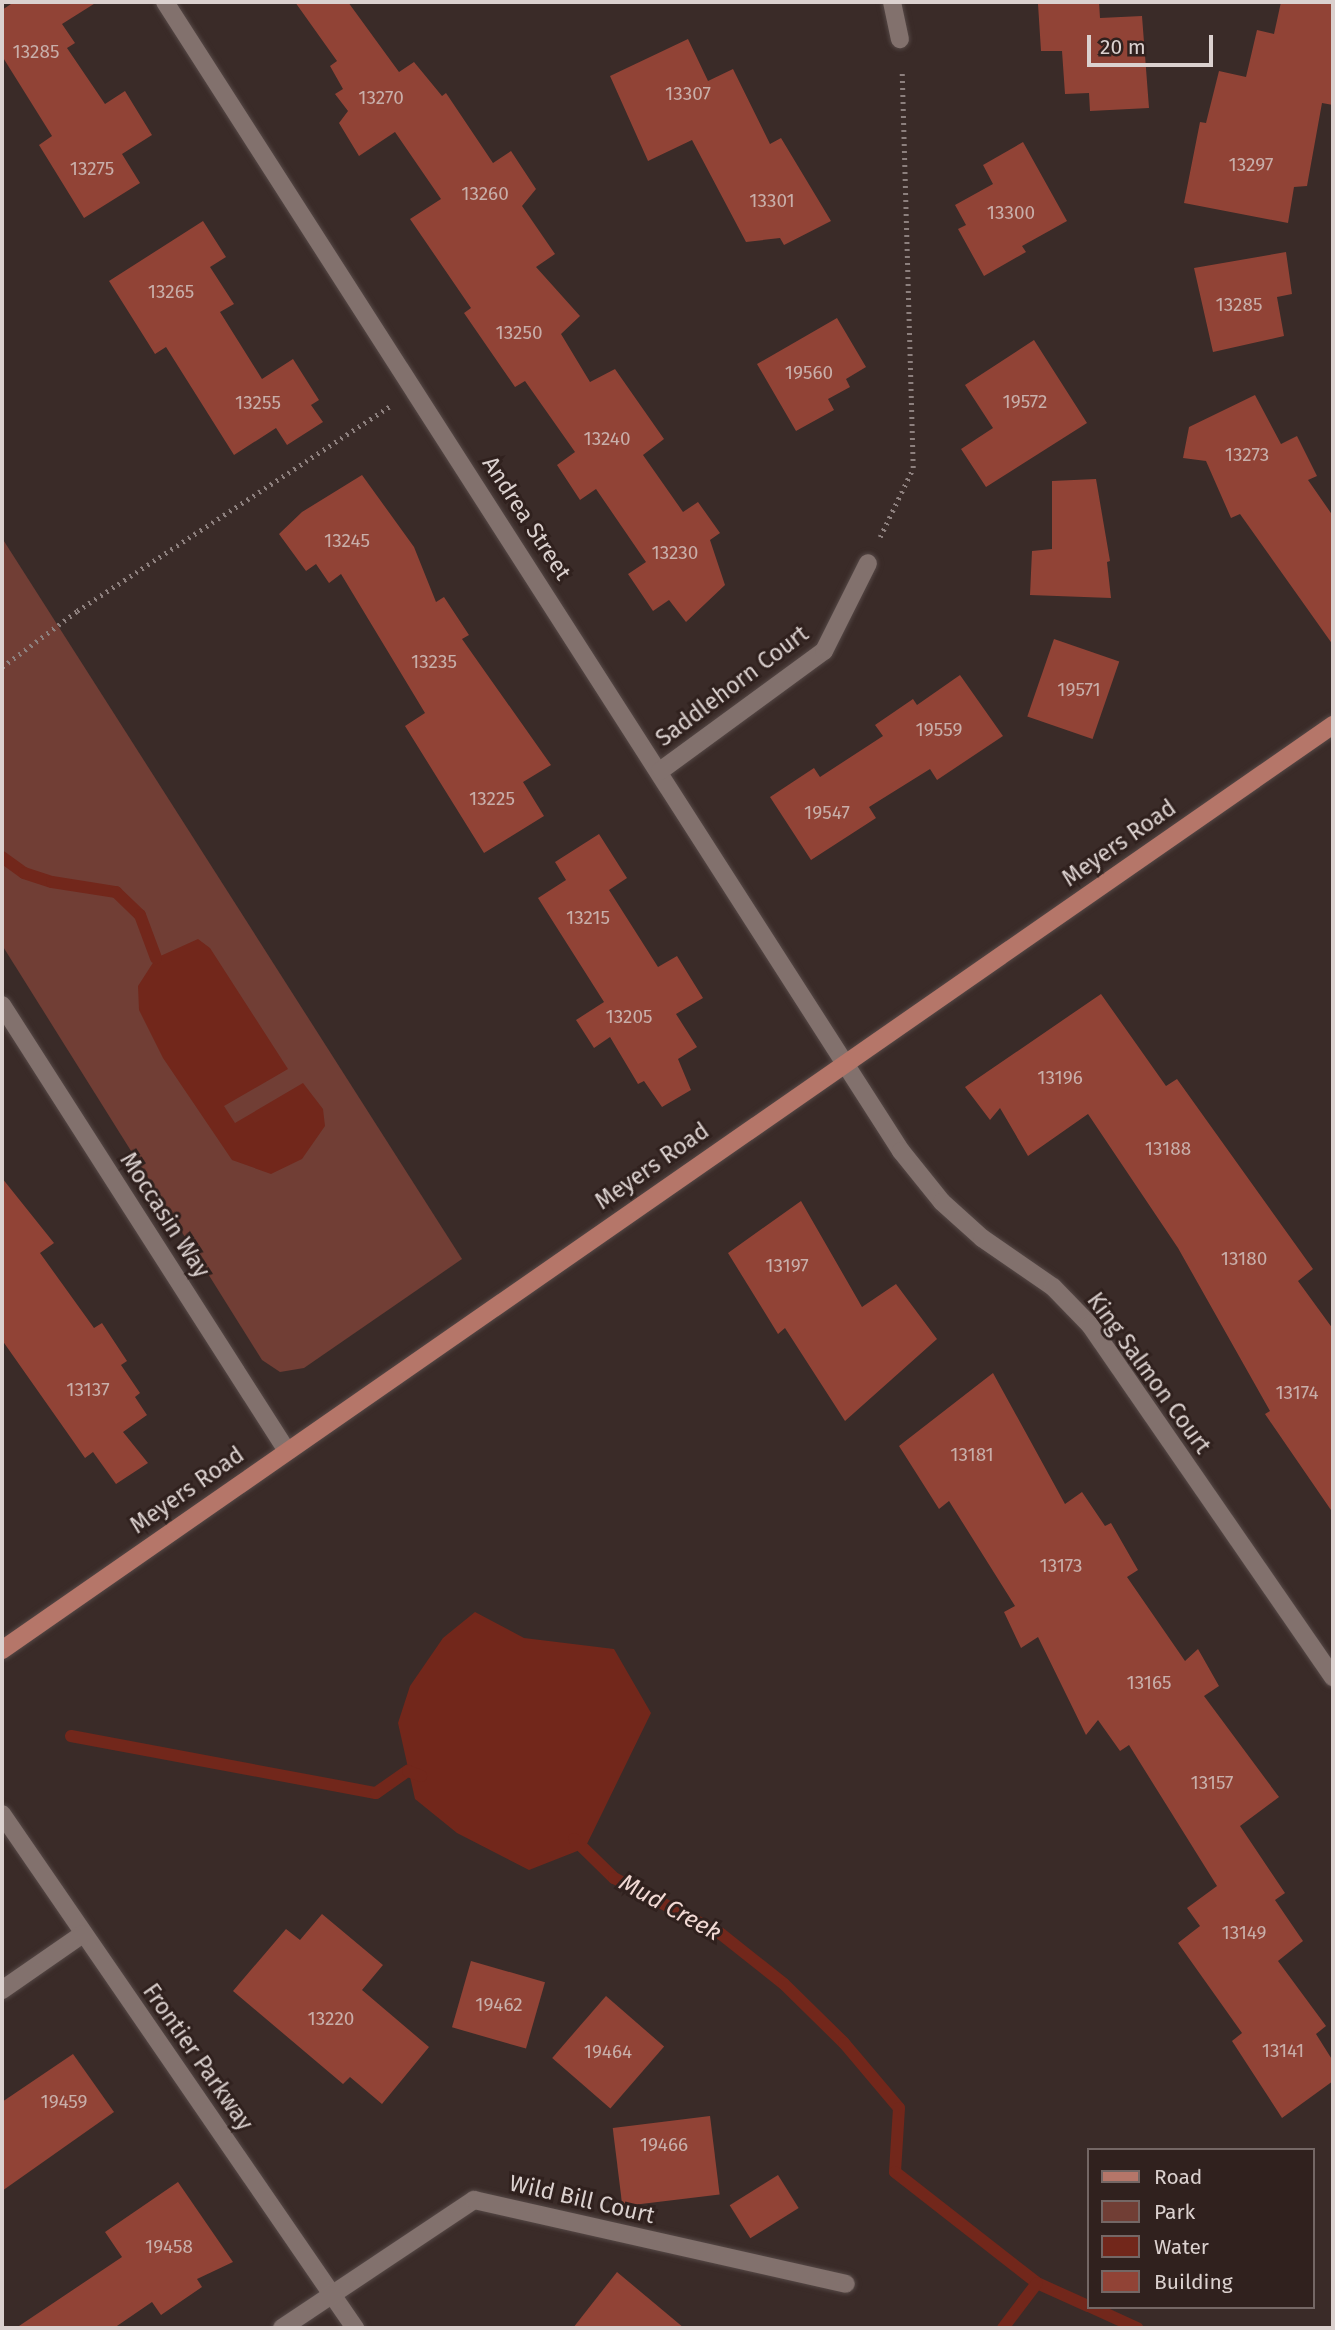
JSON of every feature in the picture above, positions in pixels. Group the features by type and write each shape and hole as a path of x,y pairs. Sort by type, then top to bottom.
{"main road":[{"name":"Meyers Road","path":"2,1650 845,1061 1333,725"}],"street":[{"name":"Andrea Street","path":"165,2 845,1061"},
{"path":"892,2 900,39"},
{"name":"Saddlehorn Court","path":"660,771 824,651 868,563"},
{"name":"Moccasin Way","path":"2,1005 287,1451"},
{"name":"King Salmon Court","path":"845,1061 901,1152 942,1202 982,1238 1053,1287 1090,1325 1333,1677"},
{"name":"Frontier Parkway","path":"2,1814 355,2328"},
{"path":"2,1990 83,1934"},
{"name":"Wild Bill Court","path":"282,2328 474,2200 846,2284"}],"path":[{"path":"868,563 913,468 900,39"},
{"path":"2,667 77,611 415,389"}],"green space":[{"path":"2,538 462,1259 304,1368 280,1372 262,1360 2,945"}],"water":[{"path":"198,939 210,948 288,1069 224,1106 235,1123 303,1083 323,1109 325,1126 302,1159 271,1174 232,1160 163,1058 139,1010 138,986 156,958"},
{"path":"475,1612 524,1638 614,1649 651,1713 585,1848 529,1870 457,1833 415,1799 398,1723 410,1686 443,1638"}],"building":[{"path":"14,2 97,2 62,24 75,43 67,48 105,104 125,91 152,135 122,154 140,183 84,218 39,145 52,136 2,56 2,10"},
{"path":"295,2 348,2 399,72 414,62 442,96 446,93 493,163 511,151 536,189 522,206 555,254 536,267 580,316 561,334 590,382 615,369 664,439 643,455 683,512 698,502 720,533 710,540 725,585 686,622 669,600 653,611 628,574 646,562 596,489 580,500 557,465 575,452 525,381 515,387 464,313 471,308 410,219 441,199 395,132 359,156 339,123 348,111 335,94 343,89 330,66 337,61"},
{"path":"1099,2 1100,18 1142,16 1149,108 1090,111 1089,93 1065,94 1062,51 1041,51 1038,4"},
{"path":"1281,2 1333,2 1333,105 1322,103 1307,186 1294,187 1288,223 1184,203 1200,122 1206,123 1219,71 1246,77 1257,30 1274,34"},
{"path":"688,39 708,81 733,69 770,144 781,138 831,221 784,245 780,238 746,242 692,140 648,161 610,76"},
{"path":"1023,142 1067,221 1022,246 1026,252 984,276 958,229 966,225 955,205 993,184 983,165"},
{"path":"203,221 226,257 210,267 234,304 220,312 262,379 293,359 319,400 311,405 323,422 287,445 276,428 234,455 166,347 155,354 109,281"},
{"path":"1286,252 1292,294 1277,297 1284,336 1213,352 1194,268"},
{"path":"837,318 866,367 846,379 850,387 828,399 834,410 796,431 757,364"},
{"path":"1034,340 1087,423 986,487 961,449 993,428 965,385"},
{"path":"1255,395 1281,444 1297,436 1317,476 1308,480 1333,516 1333,645 1240,514 1231,518 1206,461 1183,458 1189,427"},
{"path":"362,475 414,547 436,602 444,597 469,635 462,639 551,765 523,782 544,816 484,853 405,726 425,713 341,574 329,583 316,564 306,571 279,534 302,512"},
{"path":"1096,479 1110,561 1107,562 1111,598 1030,595 1032,551 1052,549 1052,481"},
{"path":"1054,639 1119,661 1093,739 1027,717"},
{"path":"960,675 1003,736 937,780 930,769 869,807 876,818 811,860 770,797 814,768 820,777 883,736 875,725 913,699 917,705"},
{"path":"599,834 627,878 609,890 658,967 677,956 703,998 676,1014 697,1047 678,1059 691,1090 662,1107 644,1081 638,1084 610,1037 594,1048 576,1020 604,1002 538,898 566,880 555,862"},
{"path":"1101,994 1166,1086 1177,1079 1313,1269 1298,1281 1333,1329 1333,1513 1265,1414 1270,1411 1178,1248 1088,1114 1028,1156 1000,1108 990,1120 965,1087"},
{"path":"2,1178 54,1243 40,1253 94,1328 102,1323 127,1361 121,1365 140,1393 135,1397 147,1415 123,1432 148,1463 116,1484 93,1452 85,1458 2,1340"},
{"path":"801,1201 862,1307 896,1284 937,1339 845,1421 785,1328 778,1334 728,1253"},
{"path":"993,1373 1065,1504 1082,1492 1105,1526 1111,1523 1138,1570 1127,1577 1185,1661 1198,1649 1219,1686 1204,1696 1279,1797 1240,1826 1285,1893 1275,1900 1303,1941 1278,1961 1326,2026 1316,2034 1333,2061 1333,2081 1282,2118 1232,2041 1242,2033 1178,1943 1200,1926 1187,1908 1217,1886 1129,1745 1120,1751 1098,1720 1086,1735 1038,1637 1021,1648 1004,1612 1015,1606 949,1501 939,1509 899,1446"},
{"path":"322,1914 383,1965 362,1990 429,2047 382,2104 350,2077 343,2084 233,1991 286,1929 300,1940"},
{"path":"471,1961 545,1982 526,2049 452,2027"},
{"path":"606,1996 664,2047 610,2108 552,2058"},
{"path":"73,2054 114,2112 2,2191 2,2102"},
{"path":"710,2116 720,2194 622,2206 613,2128"},
{"path":"778,2175 799,2208 750,2238 730,2205"},
{"path":"178,2182 233,2262 197,2279 202,2287 161,2315 152,2302 114,2328 16,2328 122,2257 105,2232"},
{"path":"617,2272 684,2328 573,2328"}],"waterway":[{"path":"2,857 24,873 52,882 116,892 140,915 156,958"},
{"name":"Mud Creek","path":"71,1736 376,1793 408,1771 421,1776"},
{"name":"Mud Creek","path":"574,1839 614,1878 721,1934 784,1984 844,2043 899,2108 895,2172 1037,2283 1086,2305"},
{"path":"1003,2328 1037,2283"},
{"name":"Mud Creek","path":"1095,2309 1137,2328"}]}
